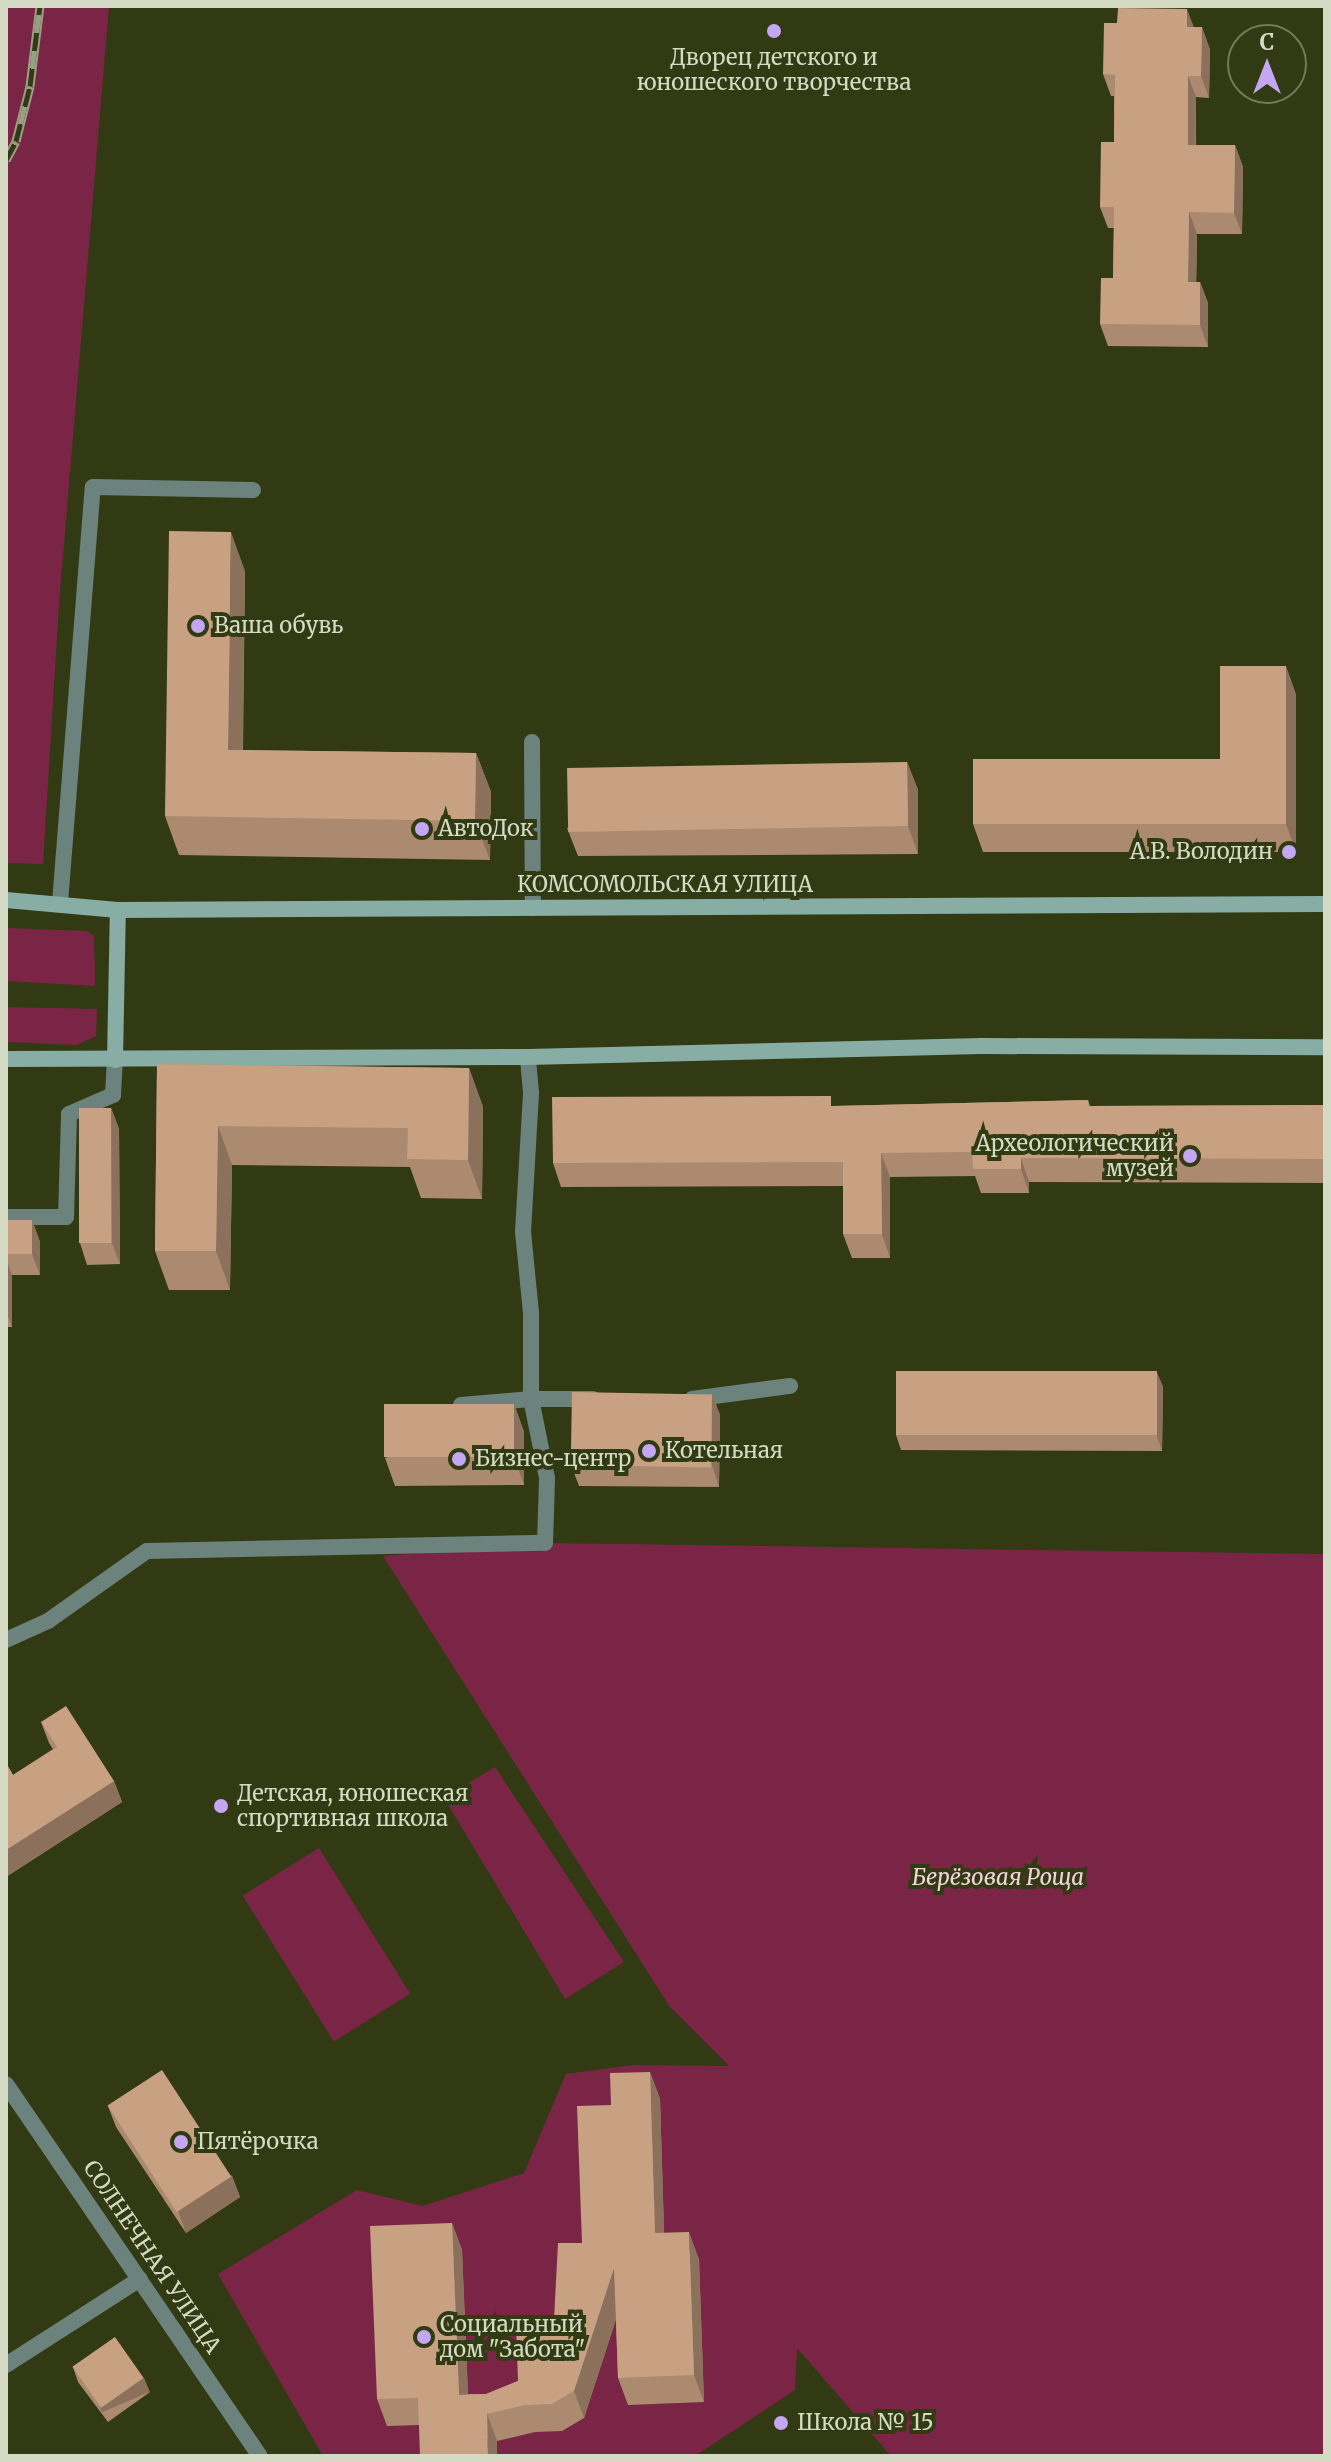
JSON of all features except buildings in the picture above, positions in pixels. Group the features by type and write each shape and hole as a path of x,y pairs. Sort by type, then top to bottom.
{"main road":[{"name":"КОМСОМОЛЬСКАЯ УЛИЦА","path":"6,900 118,910 1325,904"},
{"path":"115,1060 118,910"},
{"path":"6,1059 528,1057 982,1046 1325,1047"}],"street":[{"path":"60,903 93,487 253,490"},
{"path":"532,742 533,908"},
{"path":"6,1640 48,1621 147,1551 545,1543 547,1478 531,1399 531,1313 523,1232 531,1093 528,1057"},
{"path":"6,1217 66,1217 69,1114 113,1095 115,1060"},
{"path":"668,1400 790,1386"},
{"path":"461,1405 531,1399 606,1400"},
{"name":"СОЛНЕЧНАЯ УЛИЦА","path":"6,2084 260,2456"},
{"path":"6,2365 140,2279"}],"green space":[{"path":"6,6 109,6 59,604 43,864 6,863"},
{"path":"6,928 87,931 94,936 95,986 6,981"},
{"path":"6,1007 97,1009 96,1036 77,1045 6,1042"},
{"name":"Берёзовая Роща","path":"545,1543 1325,1554 1325,2456 891,2456 797,2348 795,2390 695,2456 323,2456 218,2274 357,2190 423,2206 524,2173 566,2074 633,2065 729,2066 670,2007 383,1556"},
{"path":"495,1767 624,1962 565,1999 444,1798"},
{"path":"319,1848 410,1994 334,2042 243,1896"}],"railway":[{"path":"6,160 16,141 30,86 40,6"}],"place":[{"name":"Дворец детского и юношеского творчества","path":"774,31"},
{"name":"Ваша обувь","path":"198,626"},
{"name":"АвтоДок","path":"422,829"},
{"name":"А.В. Володин","path":"1289,852"},
{"name":"Археологический музей","path":"1190,1156"},
{"name":"Котельная","path":"649,1451"},
{"name":"Бизнес-центр","path":"459,1459"},
{"name":"Детская, юношеская спортивная школа","path":"221,1806"},
{"name":"Пятёрочка","path":"181,2142"},
{"name":"Социальный дом \"Забота\"","path":"424,2337"},
{"name":"Школа № 15","path":"781,2423"}]}
